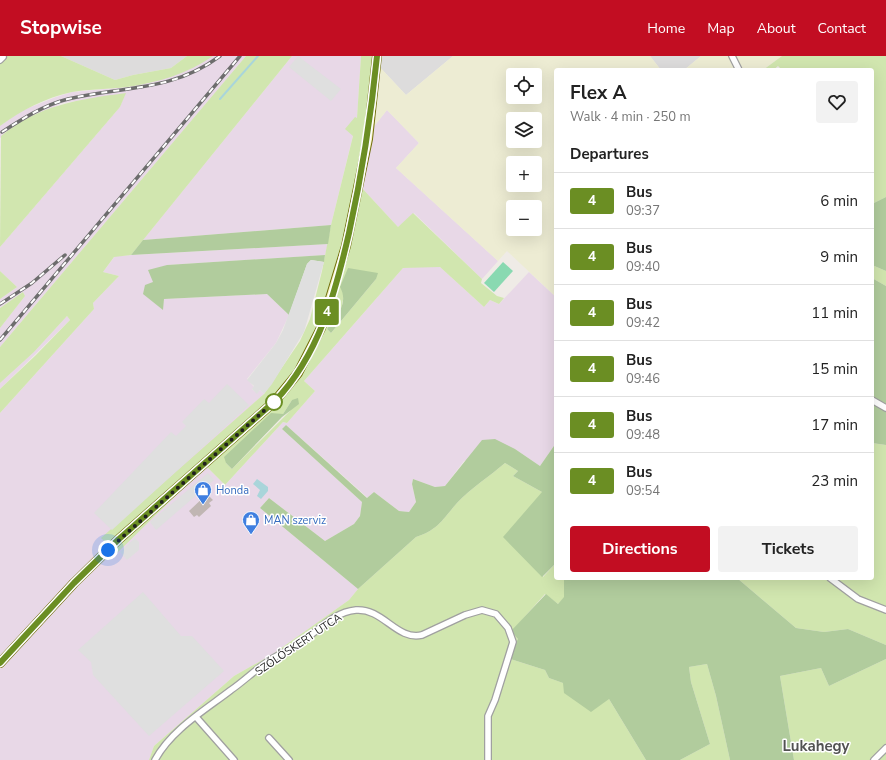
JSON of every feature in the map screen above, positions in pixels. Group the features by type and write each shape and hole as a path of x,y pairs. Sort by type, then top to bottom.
{"main road":[{"path":"0,662 74,583 119,539 275,401 298,373 322,328 339,274 360,182 368,139 377,56"}],"street":[{"path":"732,56 738,68"},
{"path":"874,401 886,408"},
{"path":"833,580 858,599 886,610"},
{"name":"SZŐLŐSKERT UTCA","path":"156,760 170,738 268,662 299,644 337,616 345,612 361,610 375,613 403,633 418,636 470,613 488,610 496,614 504,621 512,636 513,642 495,700 488,716 488,760"},
{"path":"196,717 234,760"},
{"path":"269,738 289,760"},
{"path":"874,760 886,748"}],"shaded area":[{"path":"61,56 187,56 171,68 115,80"},
{"path":"213,56 246,56 0,347 0,328 25,296 23,292 0,308 0,299 17,287 0,271 0,247 120,107 125,94 62,103 8,131 0,138 0,126 21,111 56,97 72,92 128,87 149,82 190,69"},
{"path":"292,56 361,56 357,119 331,225 143,240"},
{"path":"298,56 341,89 331,101 289,67"},
{"path":"376,56 453,56 406,95 376,63"},
{"path":"650,56 701,56 686,68 659,68"},
{"path":"387,110 419,143 396,168 498,261 482,279 414,213 398,227 361,187 372,129"},
{"path":"328,244 325,255 167,265 153,283 162,309 164,299 267,294 289,315 276,343 247,379 254,387 252,389 257,393 260,390 264,394 197,454 206,466 225,485 283,422 287,423 315,391 304,381 403,268 440,267 484,307 490,300 499,304 529,272 554,295 554,446 540,466 515,449 464,461 445,486 435,487 413,479 412,484 416,502 409,512 399,511 374,492 368,498 286,425 282,429 362,502 360,516 354,524 325,541 269,498 260,508 358,589 349,600 273,654 234,676 154,746 149,760 0,760 0,413 94,309 93,303 119,276 103,272 115,256"},
{"path":"311,260 324,262 304,332 272,384 264,394 260,390 257,394 252,389 254,386 247,380 276,343 283,330 307,264"},
{"path":"67,316 70,320 0,389 0,383 34,352"},
{"path":"227,384 249,405 112,530 94,513 171,432 176,436 186,426 182,422 204,399 209,403"},
{"path":"208,473 214,480 156,530 150,522"},
{"path":"135,538 139,542 139,550 127,560 120,552"},
{"path":"143,592 181,636 192,636 224,671 149,736 93,675 91,662 78,650"}],"green space":[{"path":"0,56 61,56 115,80 171,68 187,56 213,56 183,72 150,83 127,87 72,92 52,98 25,110 0,126"},
{"path":"246,56 292,56 131,255 114,257 103,272 119,276 93,303 94,309 0,413 0,389 70,320 67,316 34,352 0,383 0,347"},
{"path":"361,56 376,56 361,187 398,227 413,213 482,279 481,283 497,296 504,298 499,304 490,300 484,307 440,267 403,268 304,381 315,391 287,423 283,422 225,485 206,466 117,553 101,538 264,394 300,341 310,319 353,136 345,129 355,117 357,118","holes":["376,279 331,333 327,329 341,311 344,294","292,400 290,411 232,469 226,463 283,414"]},
{"path":"453,56 650,56 659,68 554,68 554,295 507,251 498,261 396,168 419,143 387,110 372,129 376,63 406,95"},
{"path":"701,56 782,56 766,68 686,68"},
{"path":"782,56 886,56 886,197 874,203 874,68 780,68 778,66 776,68 766,68"},
{"path":"126,93 120,107 0,247 1,136 15,125 45,110 76,101"},
{"path":"886,197 886,271 874,266 874,203"},
{"path":"331,225 328,244 131,255 143,240"},
{"path":"325,255 324,262 311,260 307,264 289,315 267,294 164,299 163,310 143,294 145,285 153,282 148,270 167,265"},
{"path":"503,262 513,271 494,292 484,283"},
{"path":"874,266 886,271 886,286 874,279"},
{"path":"348,268 378,273 376,279 331,333 327,329 341,309 343,298 340,287"},
{"path":"0,271 17,287 0,299"},
{"path":"874,279 886,286 886,445 874,443"},
{"path":"23,292 25,296 0,328 0,308"},
{"path":"298,398 299,404 282,417 232,469 226,463 224,457 271,413 283,414 292,400"},
{"path":"286,425 367,498 374,492 399,511 409,512 416,502 412,484 413,479 435,487 445,486 482,440 495,439 515,449 540,466 554,446 554,565 542,577 503,537 542,492 513,476 518,471 505,463 474,487 435,527 430,531 416,537 358,589 260,508 269,498 325,541 354,524 360,516 362,502 282,429"},
{"path":"874,443 886,445 886,645 848,629 824,632 796,628 739,580 874,580"},
{"path":"505,463 518,471 513,476 542,492 543,577 554,565 554,580 564,580 564,598 558,604 545,594 512,631 518,639 507,658 545,670 549,678 609,699 646,760 149,760 154,746 234,676 273,654 349,600 358,589 416,537 430,531 444,519 457,503 474,487"},
{"path":"564,580 739,580 796,628 824,632 848,629 886,645 886,659 829,686 821,668 780,676 794,760 730,760 716,696 707,664 689,667 691,682 710,744 680,760 646,760 609,699 591,712 564,693 563,683 549,678 545,670 507,658 518,639 511,631 546,594 558,604 564,597"},
{"path":"886,659 886,760 794,760 780,676 821,668 829,686"},
{"path":"707,664 716,696 730,760 680,760 710,744 691,682 689,667"}],"water":[{"path":"257,479 268,487 268,491 261,499 257,496 260,490 253,484"}],"building":[{"name":"Honda","path":"207,494 213,500 209,503 211,506 199,517 197,515 194,517 189,511"}],"waterway":[{"path":"220,99 258,56"}],"railway":[{"path":"2,132 17,122 50,105 68,99 165,82 202,68 220,56"},
{"path":"0,340 240,56"},
{"path":"0,304 32,283 65,255"}],"bus line":[{"name":"4","path":"0,663 74,583 119,539 275,401 287,389 304,364 317,340 325,319 346,246 368,139 377,56"}],"place":[{"name":"Honda","path":"203,505"},
{"name":"MAN szerviz","path":"251,535"}],"district":[{"name":"Lukahegy","path":"816,746"}],"route":[{"path":"108,550 134,525 275,401 274,402"}]}
